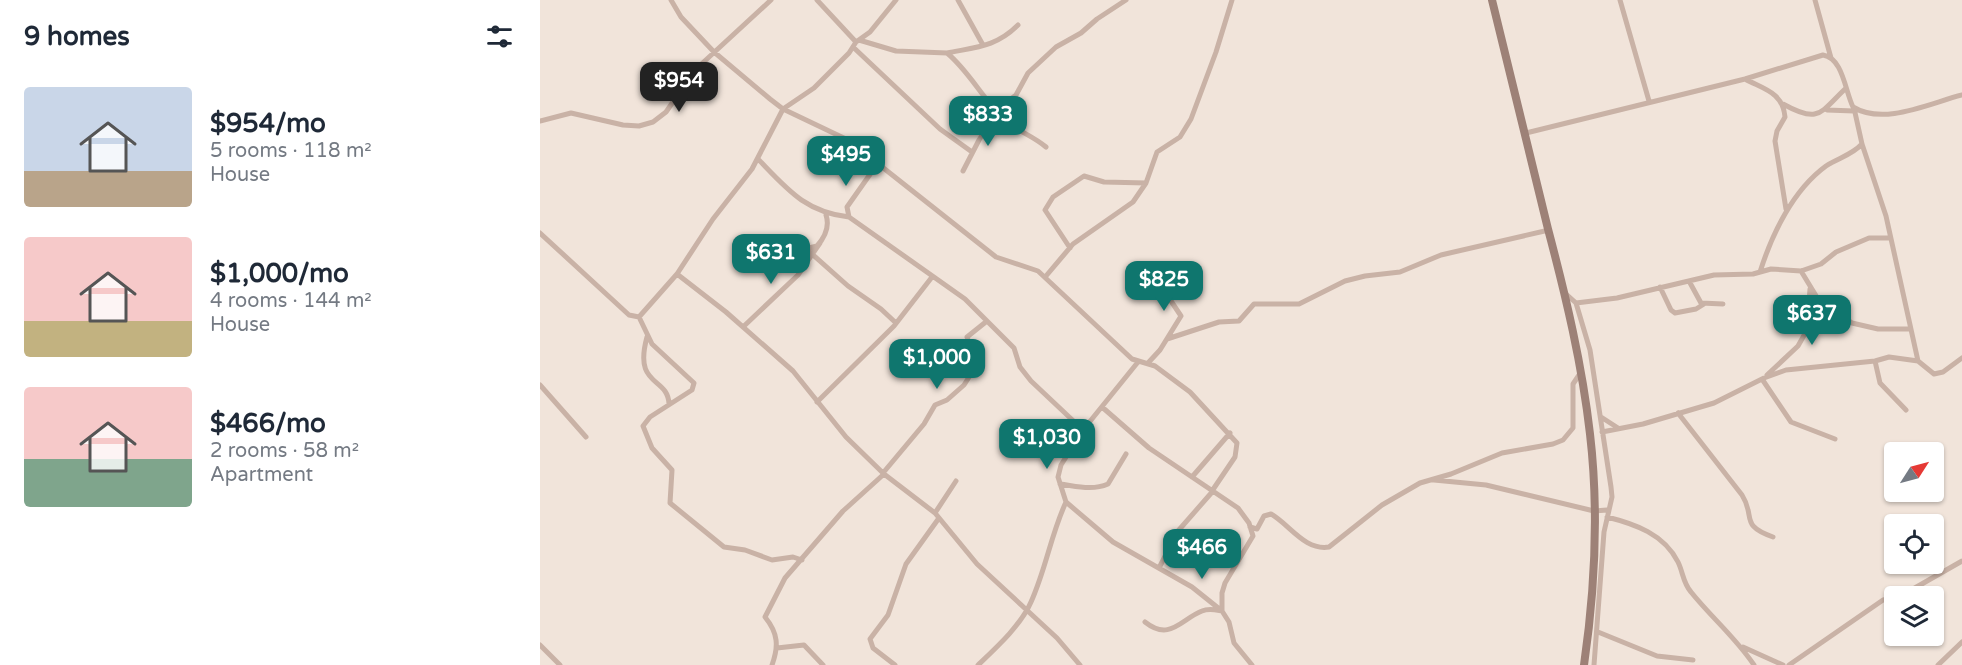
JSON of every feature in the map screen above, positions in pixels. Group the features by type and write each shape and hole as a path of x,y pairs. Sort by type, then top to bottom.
{"main road":[{"path":"1492,0 1566,294 1590,436 1594,561 1584,665"}],"street":[{"path":"671,0 681,17 714,52 783,109 848,140 996,257 1033,267 1046,276 1090,321 1138,362 1148,363 1190,392 1230,433 1238,443 1234,457 1213,491 1178,531 1159,568"},
{"path":"540,122 571,113 623,125 639,126 653,122 666,112 695,70 771,0"},
{"path":"817,0 940,129 972,152"},
{"path":"639,317 677,274 758,159 783,109 808,92 856,43 870,32 896,0"},
{"path":"958,0 983,45"},
{"path":"963,171 997,112 1014,98 1028,73 1056,46 1081,33 1097,19 1126,0"},
{"path":"1046,276 1070,248 1125,210 1146,183 1156,152 1178,139 1191,119 1216,52 1232,0"},
{"path":"1620,0 1649,101"},
{"path":"1815,0 1832,58 1838,65 1854,109 1862,144 1878,189 1918,361"},
{"path":"856,43 896,51 947,53 994,44 1006,38 1018,25"},
{"path":"947,53 969,75 997,112 1017,131 1034,137 1046,147"},
{"path":"1526,133 1745,79 1802,59 1823,55 1832,58"},
{"path":"1745,79 1770,91 1783,104 1806,115 1817,115 1827,110 1845,88"},
{"path":"1827,110 1854,109 1871,115 1880,115 1962,95"},
{"path":"1783,104 1785,117 1777,131 1775,141 1786,211"},
{"path":"1760,272 1786,211 1819,172 1862,144"},
{"path":"758,159 787,189 826,215 849,217 964,299 1014,348 1020,367 1031,381 1083,430"},
{"path":"849,217 847,207 878,163"},
{"path":"1070,248 1045,210 1053,197 1084,176 1104,182 1146,183"},
{"path":"743,327 798,275 814,255 828,224 826,215"},
{"path":"1167,339 1219,322 1239,321 1254,304 1299,304 1345,281 1400,272 1441,255 1549,230"},
{"path":"540,233 629,315 639,317"},
{"path":"1576,303 1597,302 1714,275 1760,272 1771,269 1801,271 1821,264 1836,252 1869,238 1890,238"},
{"path":"796,242 896,323"},
{"path":"803,246 813,247 820,243"},
{"path":"1801,271 1818,299 1852,323 1878,329 1910,329"},
{"path":"677,274 743,327 804,382 817,402 846,437 884,473 937,515 977,564 1027,610 1080,665"},
{"path":"817,402 896,323 932,277"},
{"path":"1148,363 1181,316 1167,294 1182,279"},
{"path":"1689,281 1696,298 1704,304"},
{"path":"1660,287 1671,310 1675,313 1696,309 1704,304 1723,304"},
{"path":"1763,379 1797,346 1807,330 1811,288"},
{"path":"1566,294 1576,303 1590,350 1602,432 1609,457 1612,497 1607,514 1594,665"},
{"path":"639,317 647,338 694,383 692,390 650,417 643,430 652,448 671,467 669,497 672,506 724,547 745,550 772,560 793,557 802,560"},
{"path":"772,665 777,648 776,632 765,614 778,595 785,578 822,539 827,528 884,473 924,424 935,405 947,400 964,385 973,365 967,337 987,321"},
{"path":"647,338 642,363 648,375 667,393 669,404"},
{"path":"1602,432 1725,400 1763,379 1796,369 1875,361 1889,357 1918,361 1934,374 1943,372 1962,358"},
{"path":"1875,361 1880,383 1906,411"},
{"path":"1138,362 1083,430 1058,471 1066,502 1113,542 1192,587 1222,611 1229,622 1234,643 1252,665"},
{"path":"1250,527 1257,528 1264,516 1271,514 1310,544 1329,547 1389,501 1420,483 1498,454 1536,448 1563,440 1573,428 1573,384 1581,372"},
{"path":"1763,379 1791,422 1835,439"},
{"path":"540,385 586,437"},
{"path":"1102,407 1149,448 1238,508 1250,527 1252,539 1225,583 1222,611"},
{"path":"1678,413 1742,495 1747,503 1748,518 1754,527 1773,537"},
{"path":"1600,415 1610,425 1620,428"},
{"path":"1192,477 1230,433"},
{"path":"1060,484 1089,488 1104,486 1108,484 1126,454"},
{"path":"1432,480 1485,485 1607,514 1654,535 1668,548 1681,568 1686,585 1740,645 1754,665"},
{"path":"892,664 873,648 870,639 888,615 906,564 956,481"},
{"path":"978,665 1027,610 1041,578 1054,528 1066,502"},
{"path":"1918,586 1962,561"},
{"path":"1789,665 1884,600"},
{"path":"1145,622 1154,629 1170,629 1183,625 1201,611 1222,611"},
{"path":"1598,632 1657,656 1693,660"},
{"path":"1938,665 1962,642"},
{"path":"540,645 560,665"},
{"path":"777,648 804,645 823,665"},
{"path":"1740,645 1760,657 1783,665"}]}
